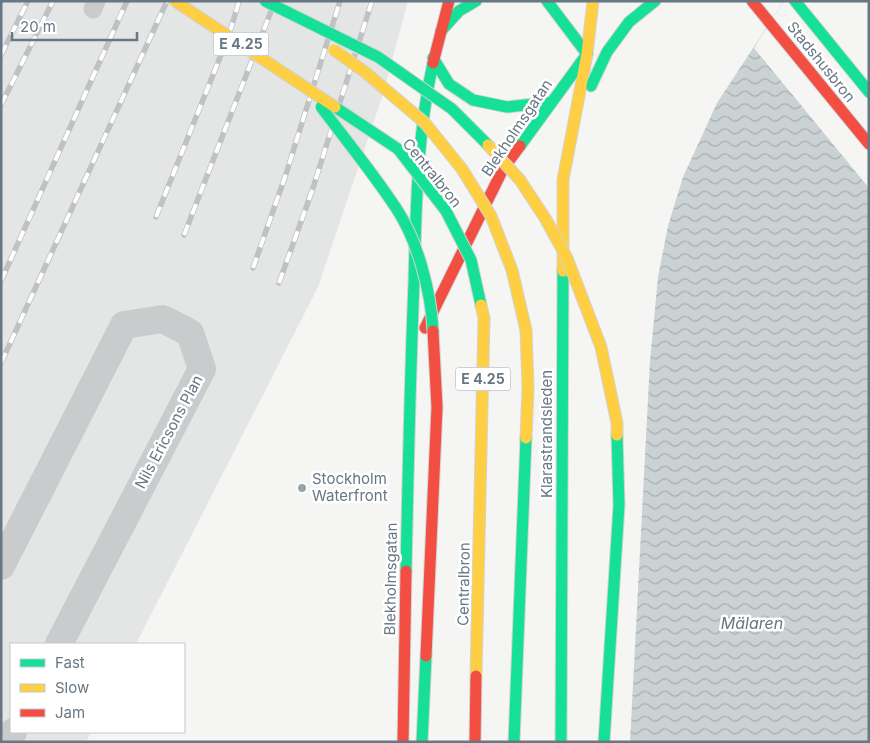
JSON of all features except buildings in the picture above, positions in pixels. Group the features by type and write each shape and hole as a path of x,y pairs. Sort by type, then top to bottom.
{"main road":[{"name":"Centralbron","path":"174,1 398,149 446,211 471,260 484,318 475,742"},
{"name":"Centralbron","path":"264,1 365,72 425,124 462,169 491,216 512,270 526,330 528,388 514,742"},
{"path":"264,1 378,57 452,109 486,142 520,180 545,218 567,258 601,347 617,423 619,505 604,742"},
{"name":"Blekholmsgatan","path":"403,742 411,357 419,154 438,34 449,1"},
{"path":"438,34 459,11 476,1"},
{"path":"548,1 587,54"},
{"name":"Klarastrandsleden","path":"561,742 563,180 587,54 593,1"},
{"name":"Klarastrandsleden","path":"572,128 607,52 629,22 655,1"},
{"name":"Stadshusbron","path":"752,1 869,144"},
{"name":"Stadshusbron","path":"795,1 869,92"},
{"name":"Blekholmsgatan","path":"411,357 503,169 587,54"},
{"path":"434,58 449,84 473,100 507,107 552,102"},
{"path":"307,88 397,209 420,258 432,316 437,407 422,742"}],"street":[{"name":"Nils Ericsons Plan","path":"1,566 124,325 163,319 190,333 202,369 60,643"}],"shaded area":[{"path":"1,1 408,1 382,97 318,287 137,643 10,643 10,733 90,733 86,742 1,742"}],"water":[{"name":"Mälaren","path":"784,1 869,1 869,742 630,742 650,361 658,277 668,226 683,177 717,103"}],"pier":[{"path":"784,1 869,1 869,188 754,48"}],"railway":[{"path":"1,55 28,1"},
{"path":"1,105 53,1"},
{"path":"1,281 127,1"},
{"path":"1,363 167,1"},
{"path":"156,217 229,35 239,1"},
{"path":"184,235 275,1"},
{"path":"253,268 286,174 340,1"},
{"path":"279,283 312,191 372,1"}],"traffic: fast":[{"path":"265,1 378,57 452,109 488,145"},
{"path":"441,31 459,11 476,1"},
{"path":"520,146 587,54 547,1"},
{"path":"591,86 607,52 629,22 655,1"},
{"path":"795,1 869,92"},
{"path":"433,58 449,84 473,100 507,107 552,102"},
{"path":"406,571 417,200 420,145 433,63"},
{"path":"321,107 378,182 404,221 422,267 432,316 433,331"},
{"path":"335,107 398,149 446,211 471,260 481,305"},
{"path":"561,742 563,271"},
{"path":"604,742 619,505 617,435"},
{"path":"514,742 526,438"},
{"path":"422,742 426,656"}],"traffic: slow":[{"path":"175,1 335,107"},
{"path":"563,271 563,180 587,54 593,1"},
{"path":"334,50 365,72 425,123 462,169 491,216 512,270 526,330"},
{"path":"488,145 520,180 545,218 567,258 601,347 617,423 617,435"},
{"path":"476,676 484,318 481,305"},
{"path":"526,330 528,388 526,438"}],"traffic: jam":[{"path":"433,63 449,1"},
{"path":"752,1 869,144"},
{"path":"425,328 503,169 520,146"},
{"path":"426,656 437,407 433,331"},
{"path":"403,742 406,571"},
{"path":"475,742 476,676"}],"place":[{"name":"Stockholm Waterfront","path":"302,488"}]}
